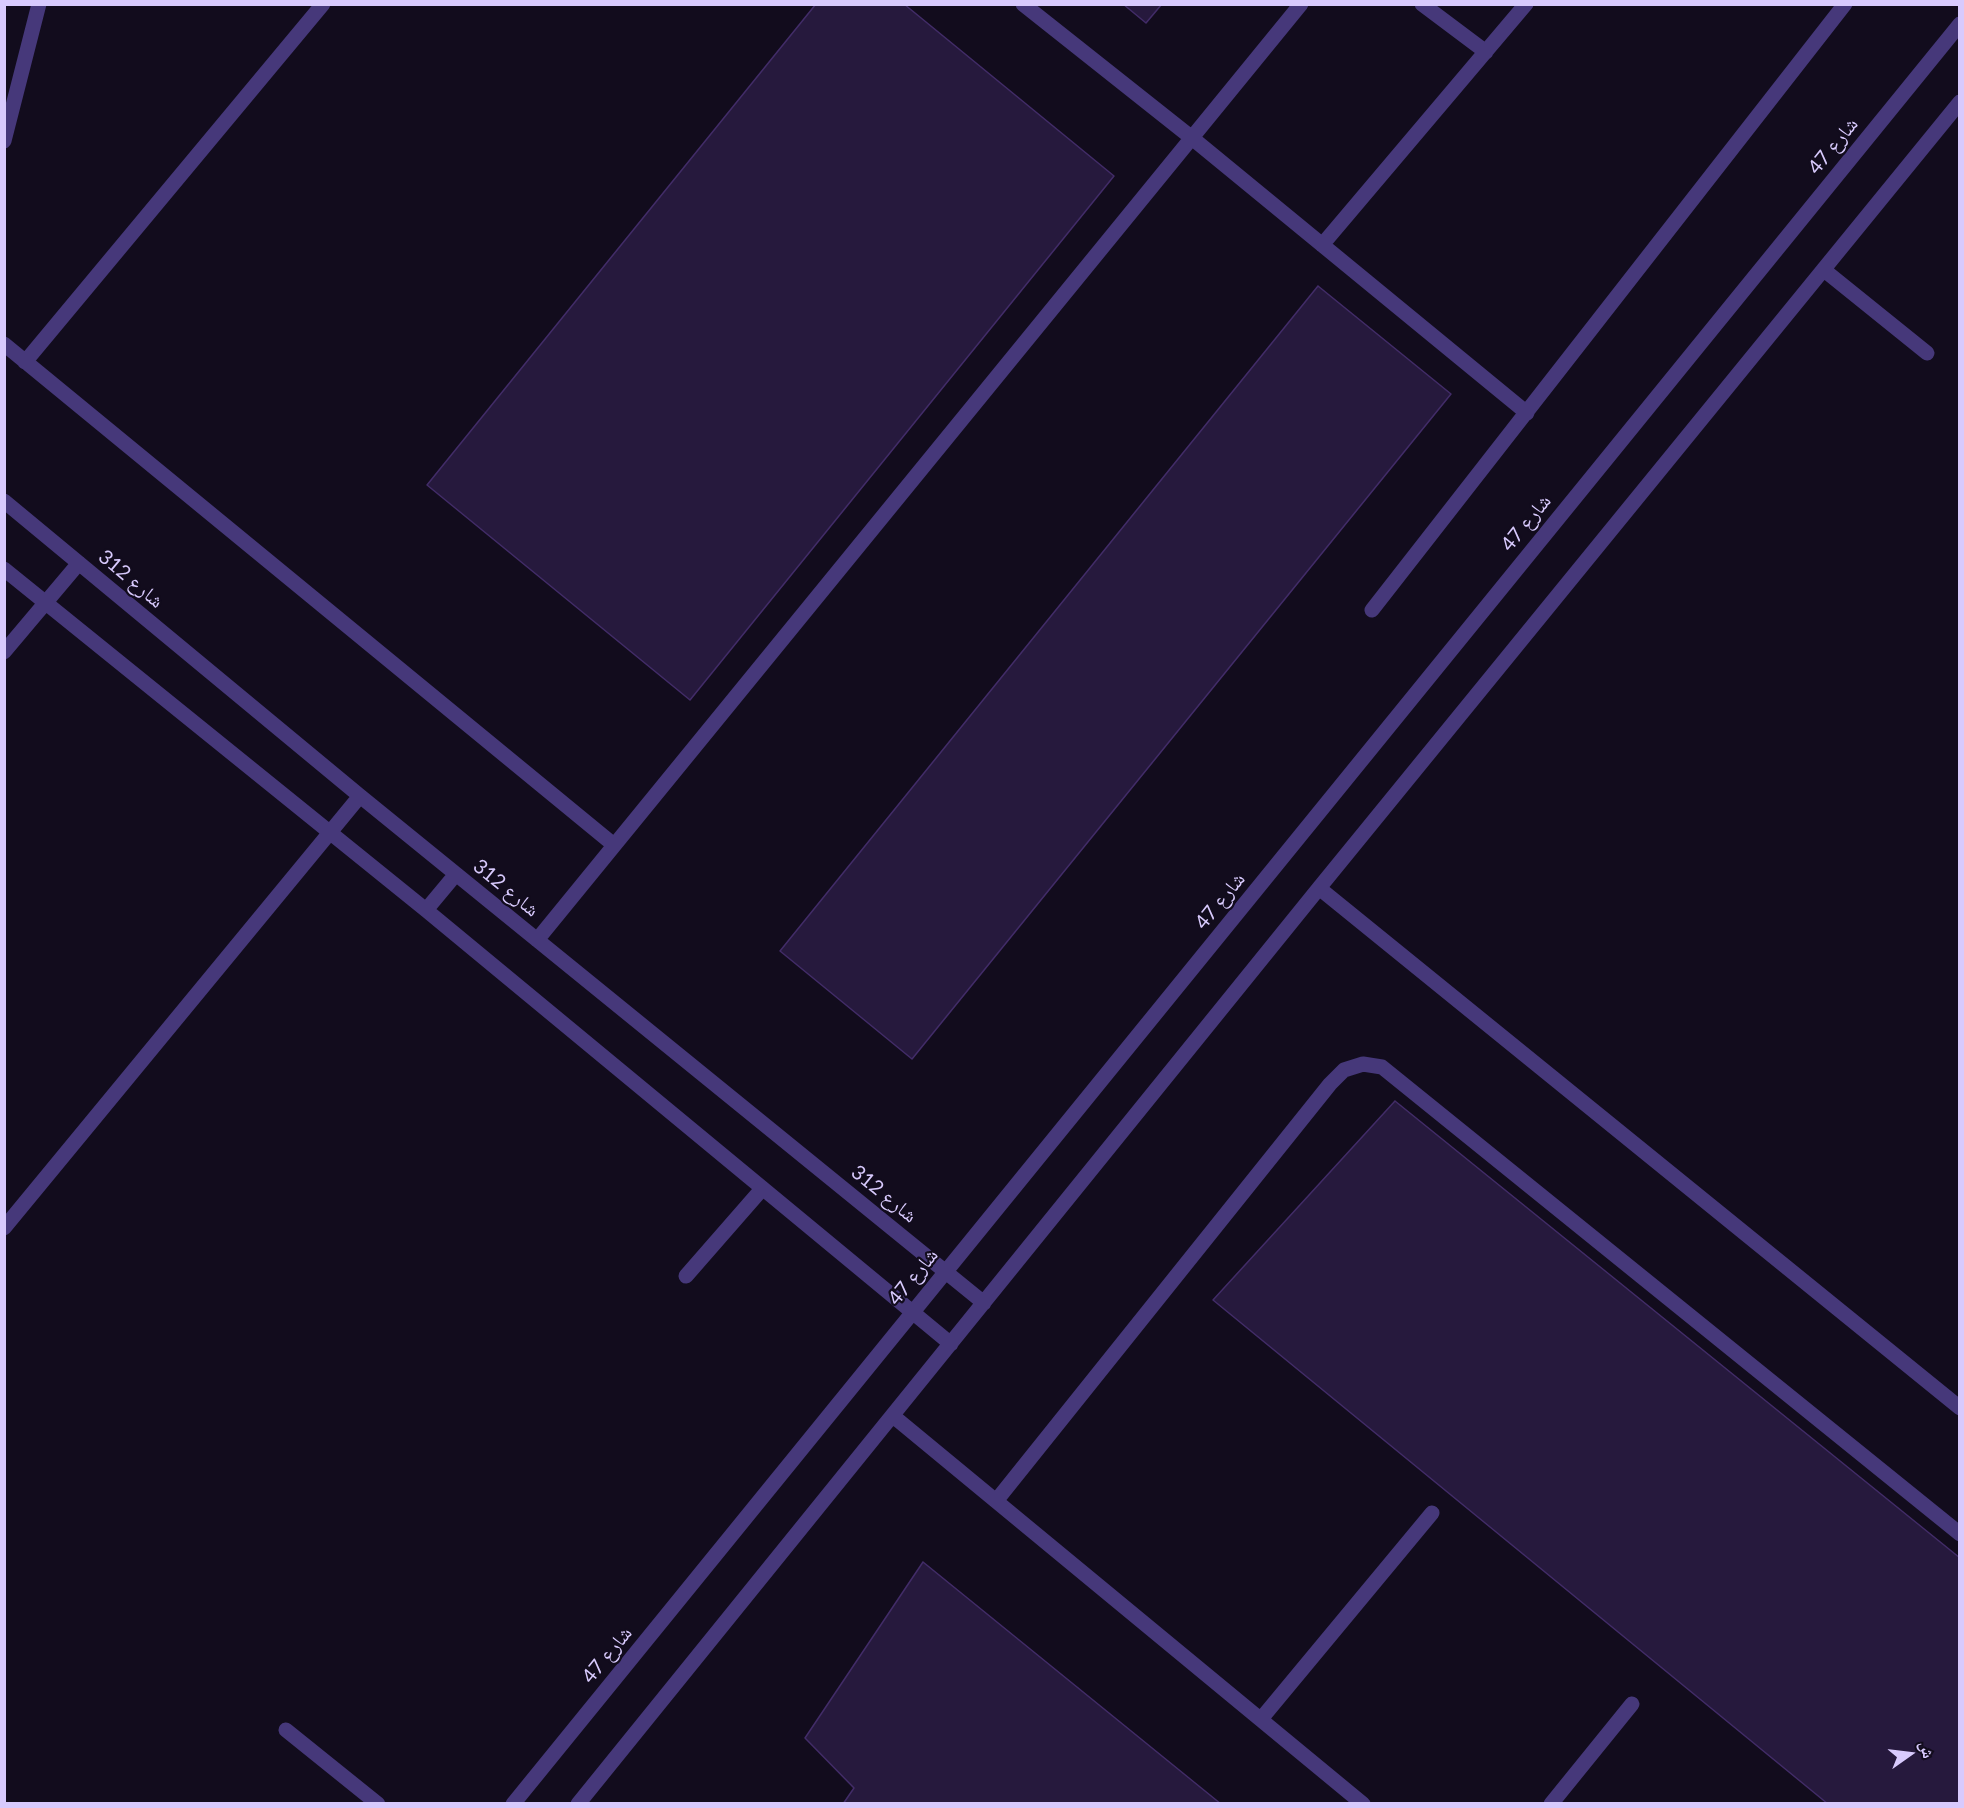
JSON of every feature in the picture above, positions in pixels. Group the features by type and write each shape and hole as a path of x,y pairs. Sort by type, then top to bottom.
{"street":[{"path":"4,141 39,4"},
{"path":"25,362 323,4"},
{"path":"1023,4 1192,138 1527,413"},
{"path":"537,940 1301,4"},
{"path":"1422,4 1486,52"},
{"path":"1322,245 1526,4"},
{"path":"1372,610 1845,4"},
{"name":"شارع 47","path":"513,1803 1959,24"},
{"path":"578,1803 1318,888 1959,102"},
{"path":"1824,270 1927,352"},
{"path":"4,344 615,845"},
{"name":"شارع 312","path":"4,501 360,796 984,1303"},
{"path":"4,652 79,563"},
{"path":"4,569 331,832 951,1344"},
{"path":"4,1228 360,796"},
{"path":"426,910 456,874"},
{"path":"1318,888 1959,1408"},
{"path":"996,1501 1330,1084 1344,1070 1363,1064 1382,1067 1959,1534"},
{"path":"686,1276 762,1189"},
{"path":"892,1416 1363,1803"},
{"path":"1261,1719 1432,1513"},
{"path":"1551,1803 1632,1704"},
{"path":"286,1730 378,1803"}],"building":[{"path":"816,4 904,4 1114,176 690,700 427,485"},
{"path":"1123,4 1162,4 1146,23"},
{"path":"1318,286 1451,394 912,1059 780,951"},
{"path":"1395,1101 1960,1558 1960,1801 1957,1804 1828,1804 1213,1300"},
{"path":"923,1562 1221,1804 843,1804 854,1788 805,1738"}]}
